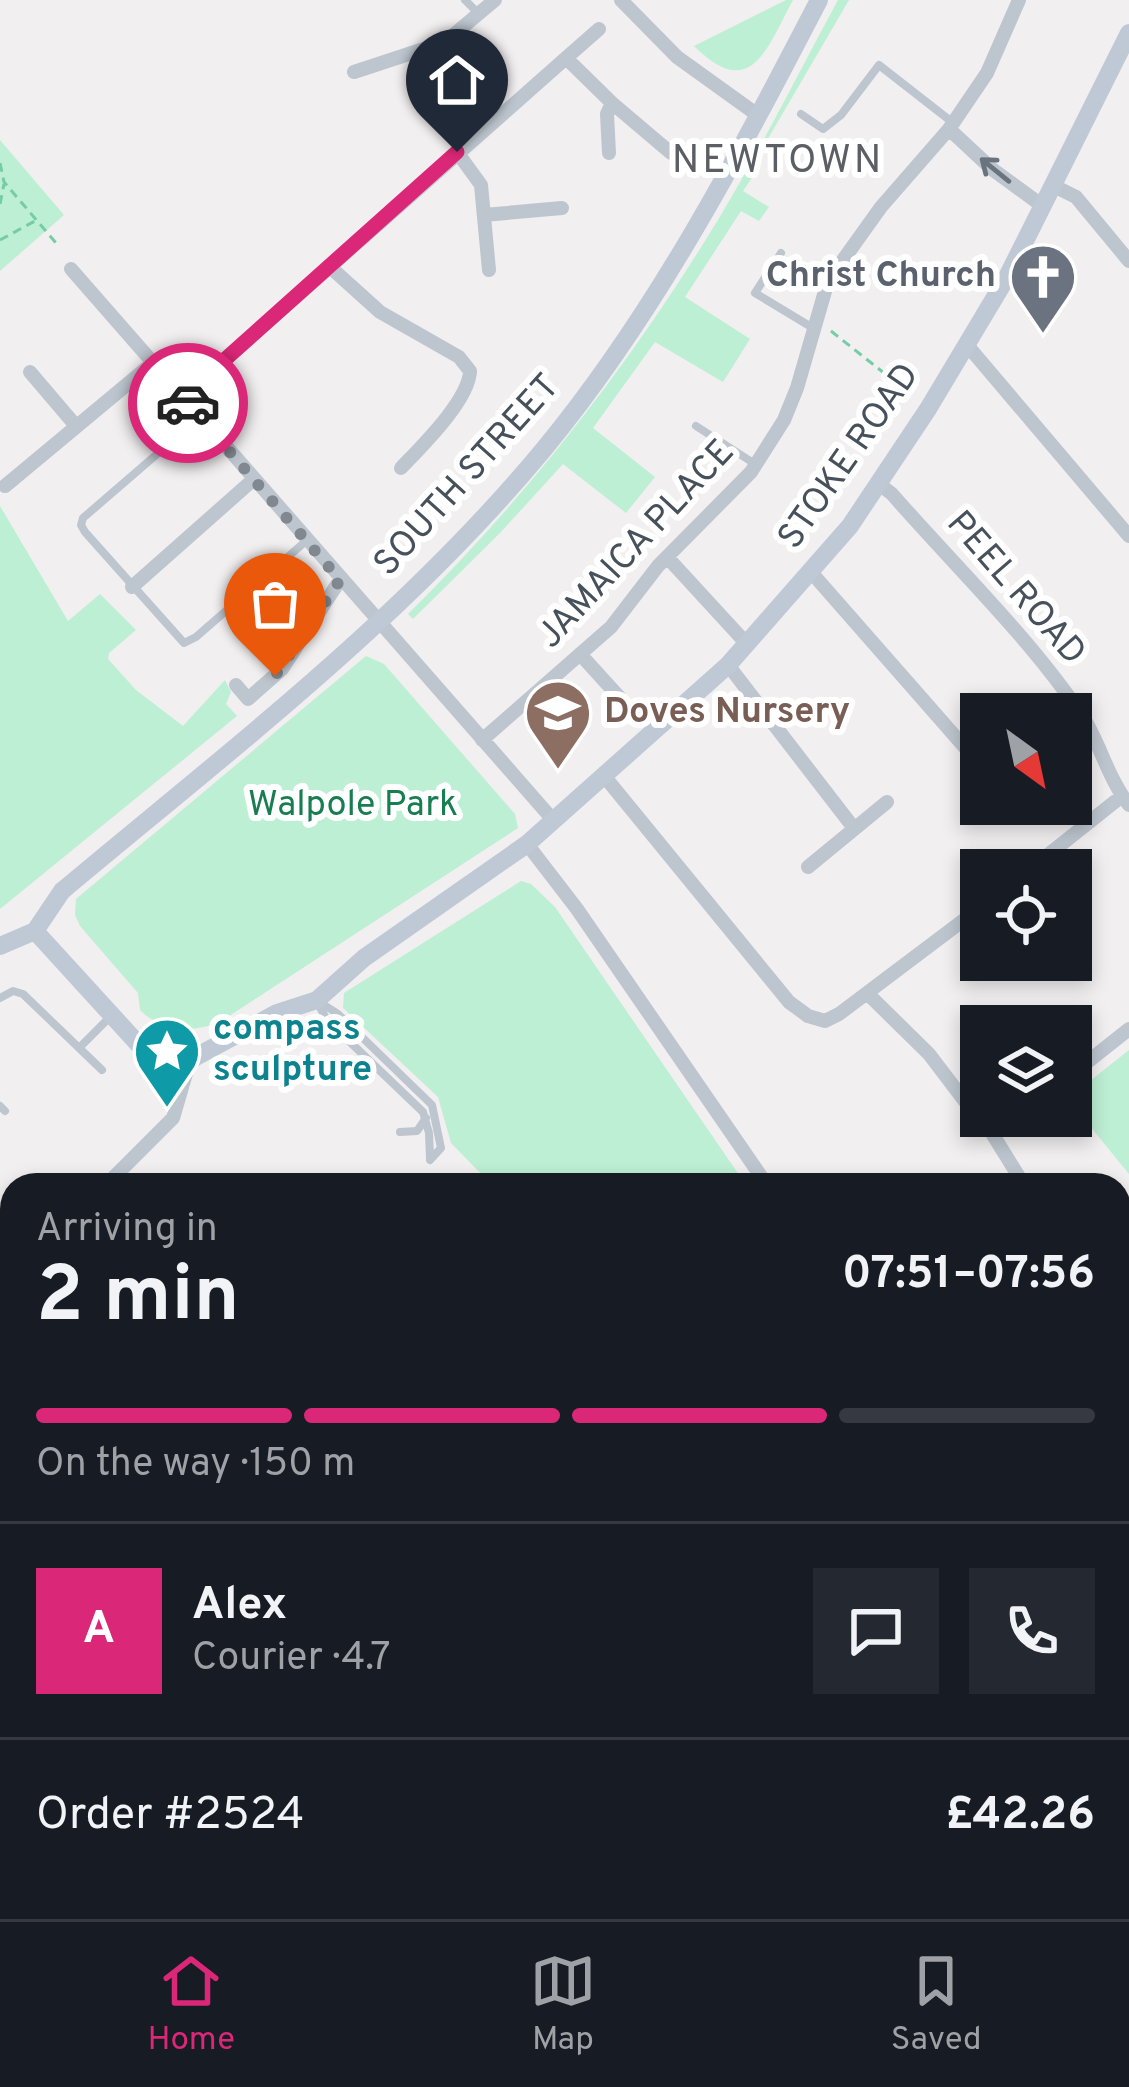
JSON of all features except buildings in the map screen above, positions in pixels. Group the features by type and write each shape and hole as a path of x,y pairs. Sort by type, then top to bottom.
{"street":[{"path":"354,72 445,42 495,0"},
{"path":"621,0 677,57 759,116"},
{"name":"SOUTH STREET","path":"0,946 35,931 62,891 381,621 446,558 544,449 625,343 759,116 819,0"},
{"name":"JAMAICA PLACE","path":"482,740 619,618 667,556 725,502 757,464 792,401 836,269 988,74 1019,0"},
{"path":"183,397 599,29"},
{"name":"STOKE ROAD","path":"317,1000 364,958 527,844 605,777 728,665 811,572 879,484 967,345 1044,207 1129,33"},
{"path":"566,58 671,153"},
{"path":"609,153 606,118 612,103"},
{"path":"951,126 992,169 1044,207"},
{"path":"457,152 478,177 489,270"},
{"path":"1054,186 1076,197 1129,261"},
{"path":"484,214 562,208"},
{"path":"329,266 380,312 459,357 470,371 464,392 404,460"},
{"path":"71,269 554,821"},
{"path":"967,345 1129,536"},
{"path":"5,486 25,479 76,426 154,362"},
{"path":"29,372 50,383 76,426"},
{"path":"132,586 254,478"},
{"name":"PEEL ROAD","path":"879,484 1048,671 1084,718 1125,800"},
{"path":"667,556 746,643"},
{"path":"811,572 960,742"},
{"path":"236,685 243,704 282,669 340,580"},
{"path":"580,654 630,709"},
{"path":"728,665 853,827"},
{"path":"605,777 789,1002 808,1016 825,1021 869,995 960,924"},
{"path":"1058,849 1125,800"},
{"path":"808,867 887,802"},
{"path":"527,844 577,909 758,1173"},
{"path":"35,931 152,1056 190,1060 277,1013 317,1000"},
{"path":"869,995 929,1054 960,1093"},
{"path":"1092,1058 1129,1029"},
{"path":"118,1173 173,1118 190,1060"},
{"path":"993,1137 1016,1173"}],"lane":[{"path":"465,0 479,14"},
{"path":"801,114 823,129 841,115 879,65 951,126"},
{"path":"781,253 755,293 814,324"},
{"path":"200,417 81,520 82,529 178,640 189,642 308,540"},
{"path":"696,426 757,464"},
{"path":"0,998 13,991 23,994 103,1070"},
{"path":"317,1000 338,1014 432,1105 440,1148 430,1160 426,1118 327,1020 317,1000"},
{"path":"79,1048 112,1015"},
{"path":"400,1132 417,1131 426,1118"}],"path":[{"path":"0,163 4,182 0,204"},
{"path":"4,182 56,243"},
{"path":"0,239 37,221"},
{"path":"814,324 928,410"}],"green space":[{"path":"793,0 765,51 744,69 730,70 694,46"},
{"path":"838,0 849,0 749,171 753,176 743,191 769,207 759,221 741,211 685,297 750,339 723,382 655,342 593,428 655,477 626,513 563,464 413,619 408,614 489,530 564,440 668,298 737,188"},
{"path":"0,140 64,215 0,271"},
{"name":"Walpole Park","path":"0,506 68,621 100,594 136,630 108,659 136,690 183,726 225,680 231,692 226,704 237,716 0,909"},
{"name":"Walpole Park","path":"366,656 384,664 515,814 518,828 223,1020 202,1027 158,1023 140,1010 138,993 80,926 76,899"},
{"path":"521,881 531,884 555,907 738,1173 480,1173 451,1143 438,1097 343,1008 344,993"},
{"path":"1129,1050 1129,1173 1092,1129 1092,1079"}],"way so far":[{"path":"188,403 340,580 275,676"}],"place":[{"name":"Christ Church","path":"1043,336"},
{"name":"Doves Nursery","path":"558,772"},
{"name":"compass sculpture","path":"167,1110"}],"district":[{"name":"NEWTOWN","path":"778,162"}],"route":[{"path":"188,403 183,397 457,152"}]}
